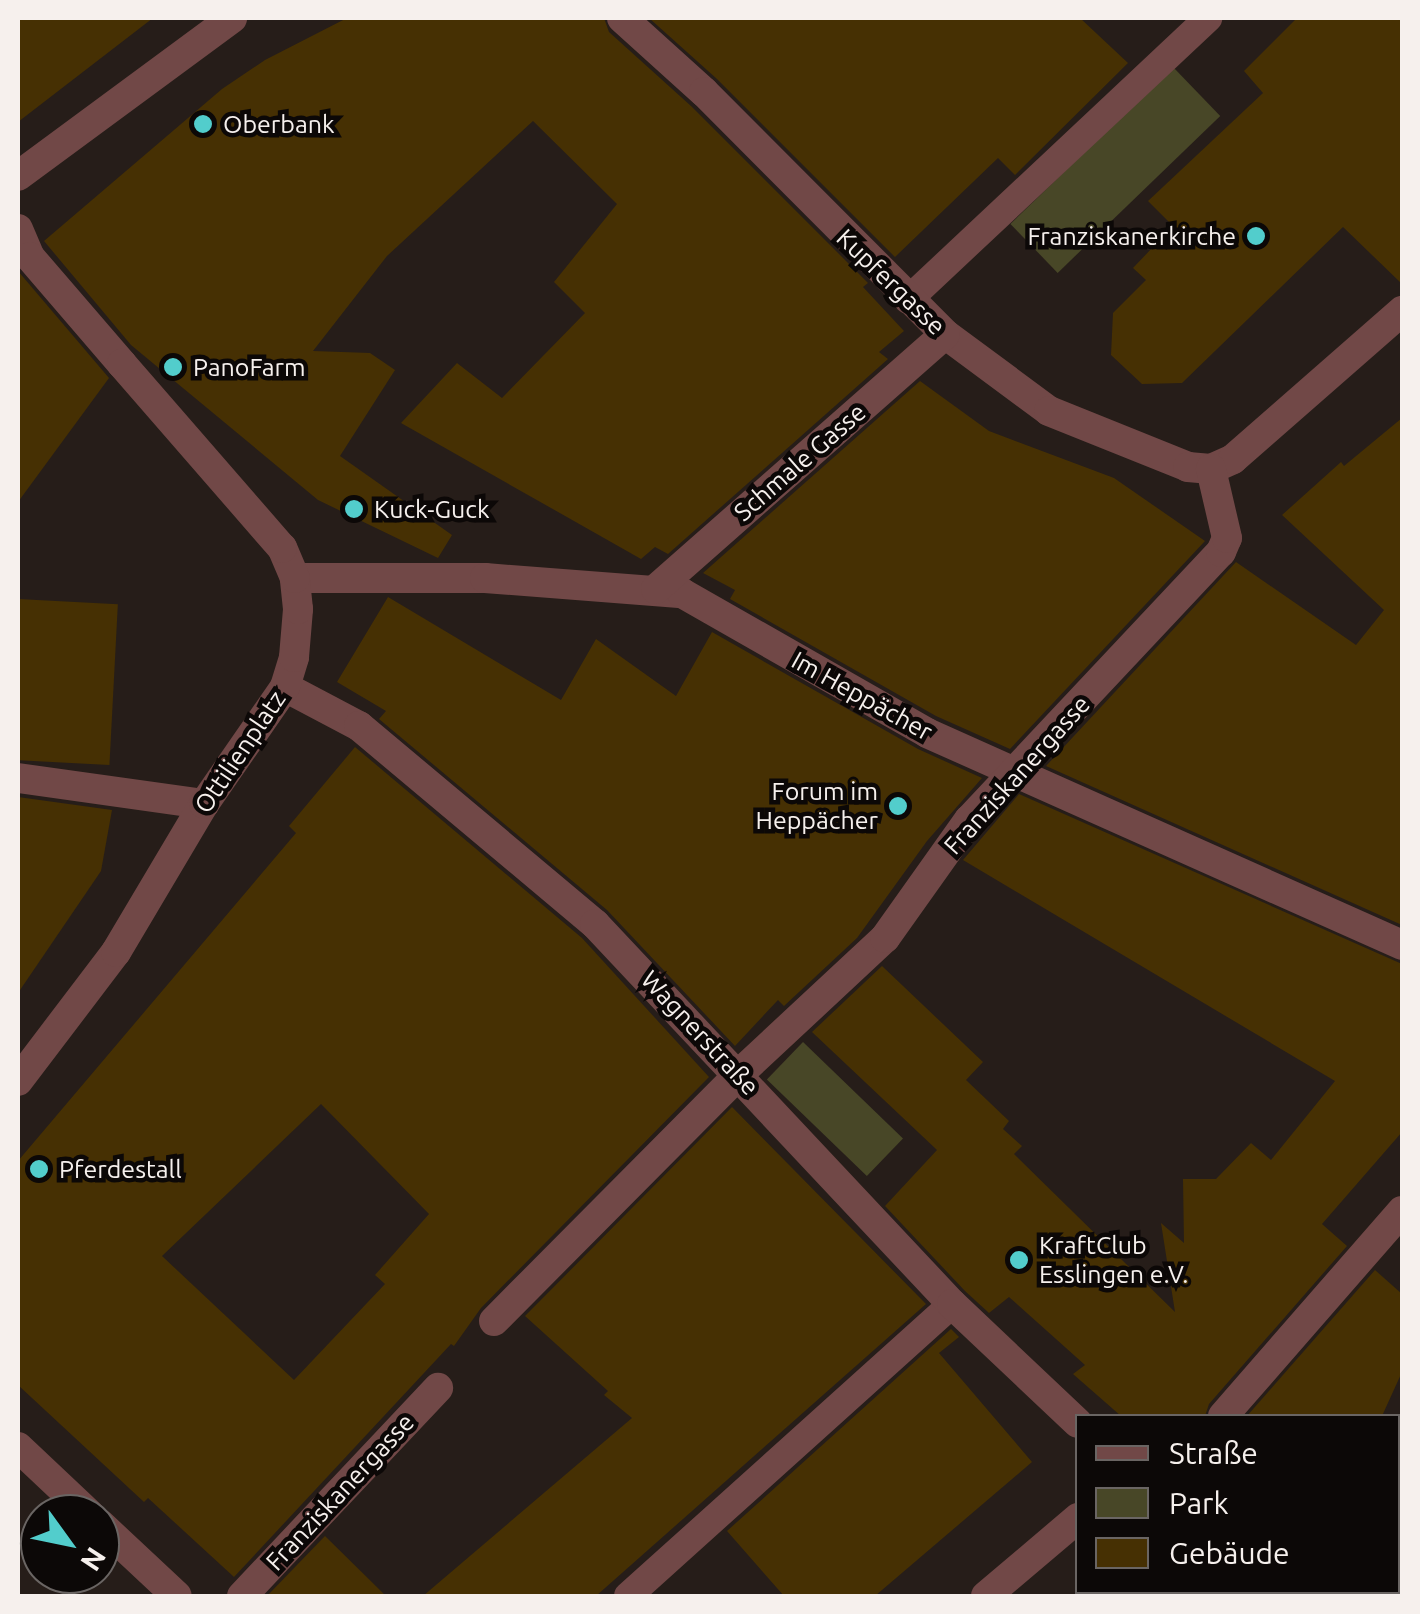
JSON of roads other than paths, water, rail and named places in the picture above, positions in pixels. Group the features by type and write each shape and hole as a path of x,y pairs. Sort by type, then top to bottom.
{"street":[{"path":"18,176 232,18"},
{"name":"Kupfergasse","path":"622,18 704,92 945,334 1049,411 1188,467 1211,469"},
{"name":"Ottilienplatz","path":"18,229 30,257 282,548 294,578 298,609 294,657 284,687 204,804 116,952 18,1081"},
{"path":"1211,469 1233,460 1402,311"},
{"name":"Schmale Gasse","path":"656,589 945,334"},
{"name":"Franziskanergasse","path":"494,1320 739,1074 885,938 969,820 1221,552 1228,538 1211,469"},
{"name":"Im Heppächer","path":"294,578 484,578 682,594 890,713 1014,773 1402,945"},
{"name":"Wagnerstraße","path":"284,687 359,726 580,911 739,1074 952,1304 1075,1420"},
{"path":"18,778 204,804"},
{"path":"1225,1414 1402,1211"},
{"name":"Franziskanergasse","path":"242,1596 438,1388"},
{"path":"18,1447 68,1494"},
{"path":"986,1596 1075,1521"},
{"path":"120,1542 178,1596"}],"lane":[{"path":"908,300 1208,18"},
{"path":"628,1596 952,1304"}],"place":[{"name":"Oberbank","path":"203,124"},
{"name":"Franziskanerkirche","path":"1256,236"},
{"name":"PanoFarm","path":"173,367"},
{"name":"Kuck-Guck","path":"354,509"},
{"name":"Forum im Heppächer","path":"898,806"},
{"name":"Pferdestall","path":"39,1169"},
{"name":"KraftClub Esslingen e.V.","path":"1019,1260"}]}
